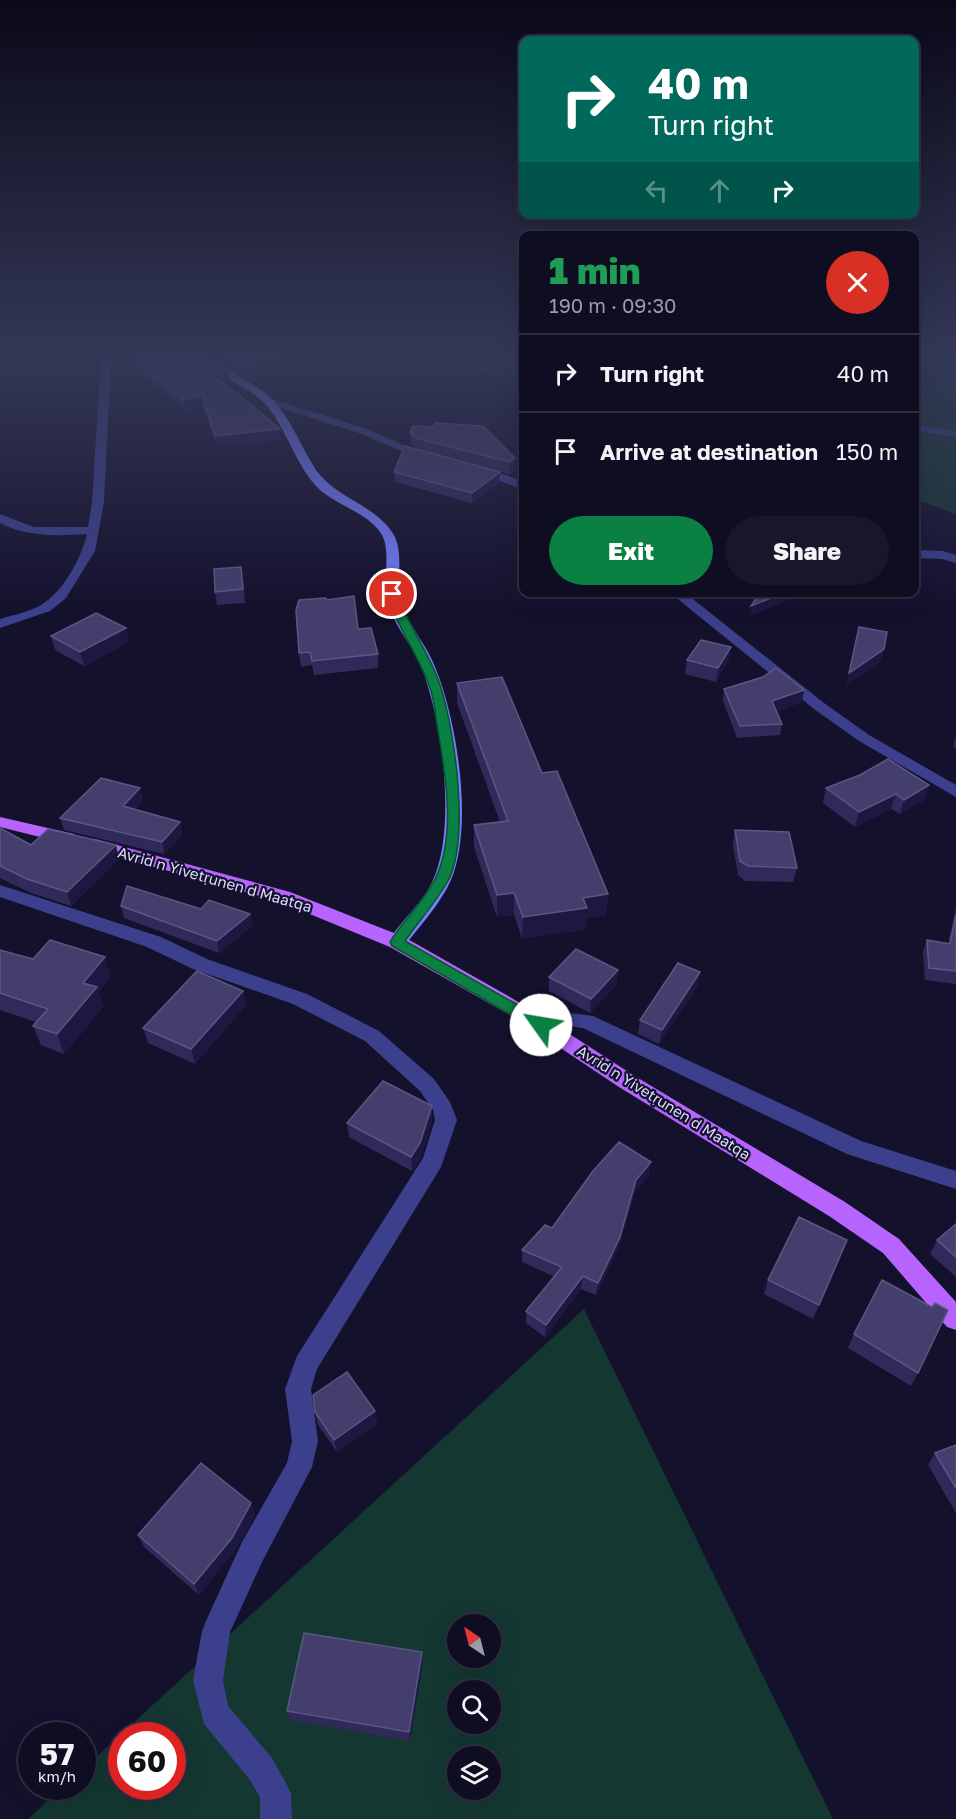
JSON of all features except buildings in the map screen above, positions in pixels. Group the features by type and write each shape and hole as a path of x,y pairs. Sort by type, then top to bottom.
{"main road":[{"path":"293,442 322,484 387,532 392,544 392,594 399,616 421,653 436,688 449,758 454,805 451,847 442,879 397,942"},
{"name":"Avrid n Yivetṛunen d Maatqa","path":"0,822 179,866 284,896 397,942 524,1014 626,1081 769,1166 891,1246 956,1318"}],"street":[{"path":"0,624 45,608 61,595 89,550 94,530 100,442"},
{"path":"392,442 415,455 435,460"},
{"path":"467,469 502,477 519,486"},
{"path":"0,518 21,527 44,532 94,530"},
{"path":"919,554 943,555 956,559"},
{"path":"681,597 819,706 864,738 956,792"},
{"path":"0,891 154,942 200,964 300,999 372,1036 427,1085 443,1107 446,1120 433,1161 306,1364 298,1389 305,1441 299,1467 252,1552 216,1631 208,1680 215,1713 261,1769 275,1794 276,1819"},
{"path":"524,1014 586,1021 608,1029 631,1043 855,1148 956,1180"}],"green space":[{"path":"919,442 956,442 956,514 919,500"},
{"path":"584,1309 833,1819 28,1819 49,1800 96,1800 96,1757 108,1746 108,1800 186,1800 186,1722 134,1722"}],"route":[{"path":"392,594 399,616 421,653 436,688 449,758 454,805 451,847 442,879 397,942 541,1025"}]}
